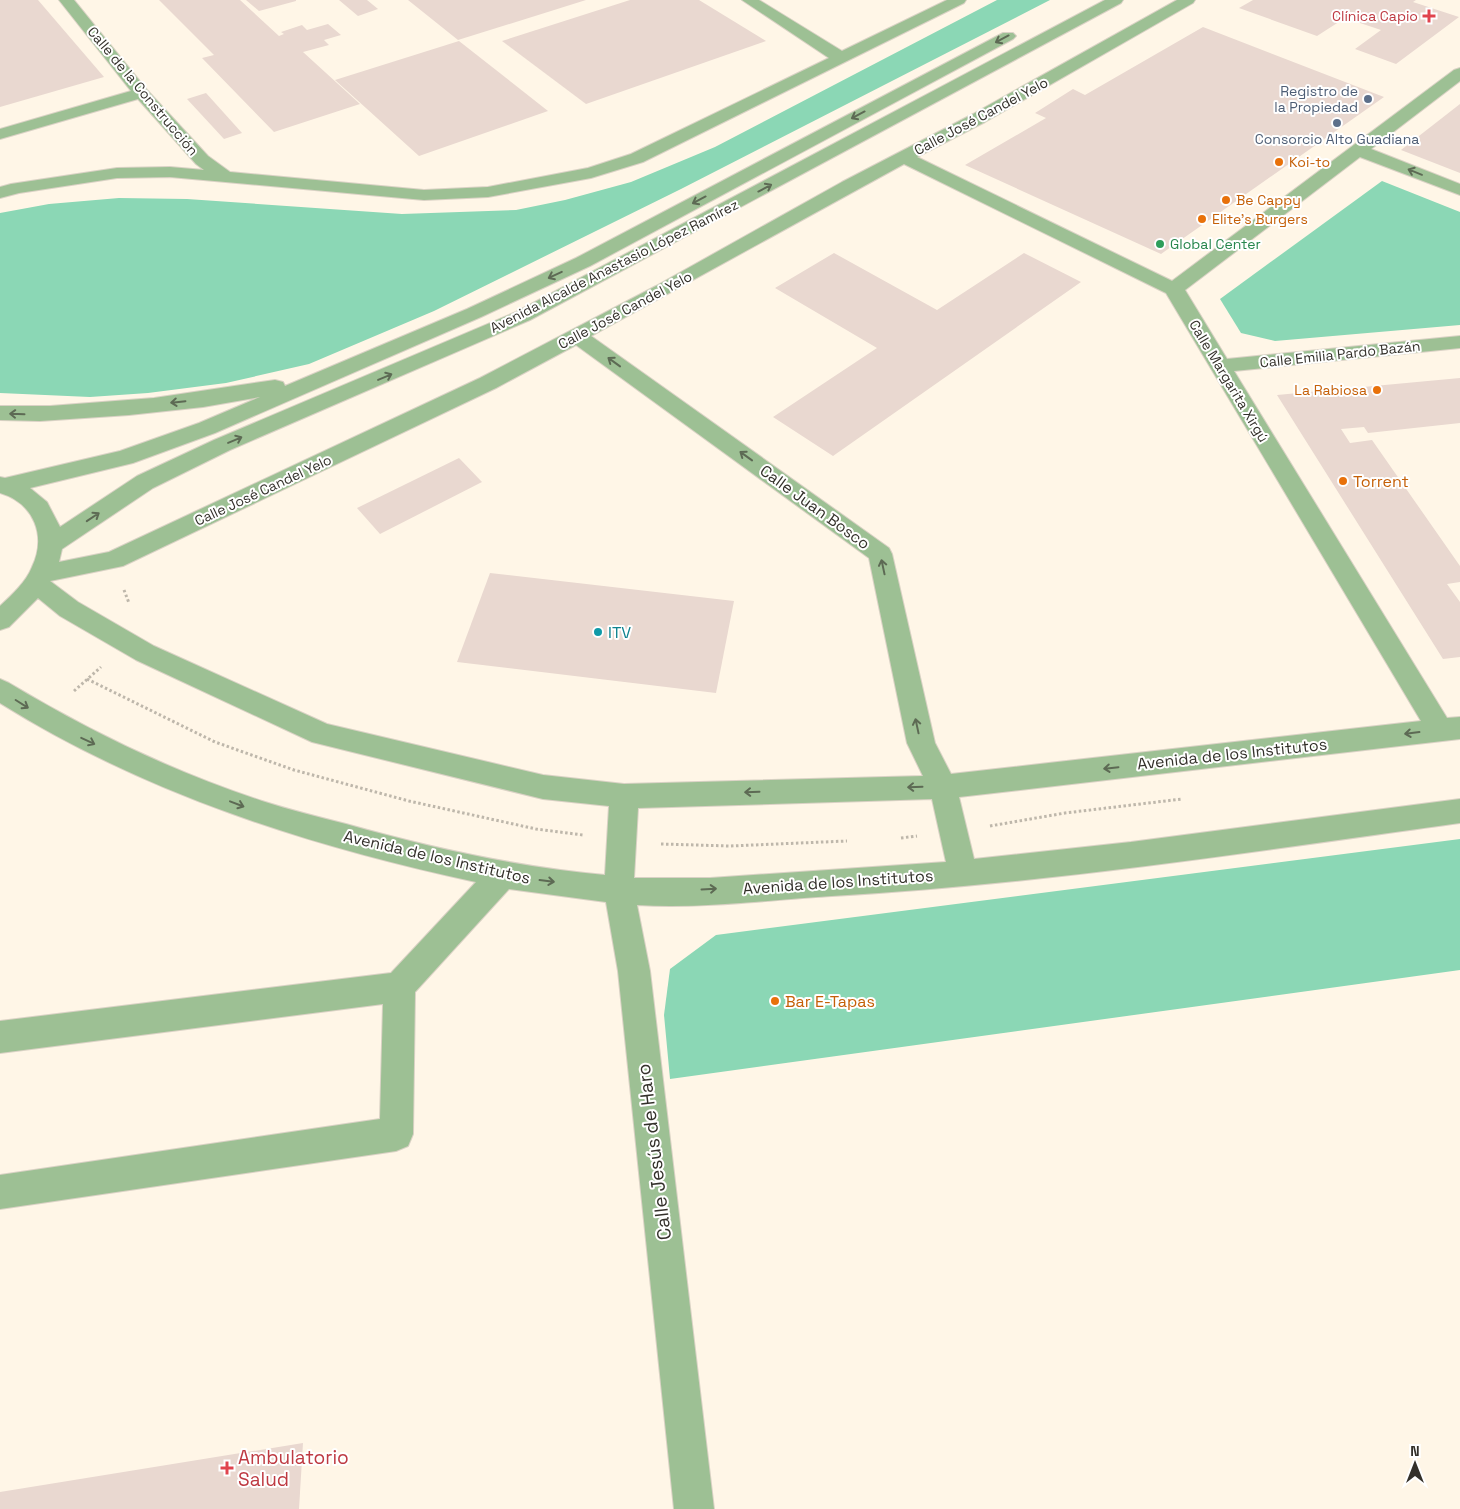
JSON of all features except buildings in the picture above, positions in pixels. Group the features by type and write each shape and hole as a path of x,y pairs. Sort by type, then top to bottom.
{"street":[{"name":"Calle de la Construcción","path":"66,0 141,93 202,160 225,177"},
{"path":"749,0 841,58"},
{"path":"0,193 17,188 117,173 170,172 424,195 488,192 545,183 591,173 637,158 958,0"},
{"name":"Avenida Alcalde Anastasio López Ramírez","path":"52,544 144,482 222,445 523,316 1116,0"},
{"name":"Calle José Candel Yelo","path":"39,579 114,560 488,384 904,157 980,118 1188,0"},
{"name":"Avenida Alcalde Anastasio López Ramírez","path":"3,486 125,458 207,428 474,313 583,262 1023,28"},
{"path":"904,157 1174,289 1460,73"},
{"path":"0,134 141,93"},
{"path":"1358,150 1460,190"},
{"name":"Calle Margarita Xirgú","path":"1174,289 1220,366 1450,729"},
{"name":"Calle Juan Bosco","path":"577,336 880,554 921,744 944,787"},
{"name":"Calle Emilia Pardo Bazán","path":"1220,366 1460,342"},
{"path":"0,413 21,414 111,410 225,397 297,383 346,369"},
{"path":"0,620 16,607 39,579 52,544 48,519 32,499 3,486"},
{"name":"Avenida de los Institutos","path":"39,579 69,609 145,654 322,734 543,787 624,796 944,787 1450,729"},
{"name":"Avenida de los Institutos","path":"0,690 69,732 162,775 251,810 383,848 502,875 619,890 655,892 840,884 963,873 1067,863 1460,811"},
{"path":"944,787 963,873"},
{"name":"Calle Jesús de Haro","path":"624,796 619,890 635,980 694,1509"},
{"path":"0,1037 399,987 502,875"},
{"path":"0,1192 396,1134 399,987"}],"green space":[{"path":"997,0 1050,0 681,189 434,311 309,364 226,383 148,393 90,397 0,393 0,213 49,204 119,198 187,199 402,214 516,210 565,200 631,182 715,147"},
{"path":"1382,181 1460,212 1460,325 1275,341 1241,333 1220,299"},
{"path":"1460,839 1460,970 670,1079 664,1015 670,969 716,935"}],"place":[{"name":"Clínica Capio","path":"1429,16"},
{"name":"Registro de la Propiedad","path":"1368,99"},
{"name":"Consorcio Alto Guadiana","path":"1337,123"},
{"name":"Koi-to","path":"1279,162"},
{"name":"Be Cappy","path":"1226,200"},
{"name":"Elite's Burgers","path":"1202,219"},
{"name":"Global Center","path":"1160,244"},
{"name":"La Rabiosa","path":"1377,390"},
{"name":"Torrent","path":"1343,481"},
{"name":"ITV","path":"598,632"},
{"name":"Bar E-Tapas","path":"775,1001"},
{"name":"Ambulatorio Salud","path":"227,1468"}]}
